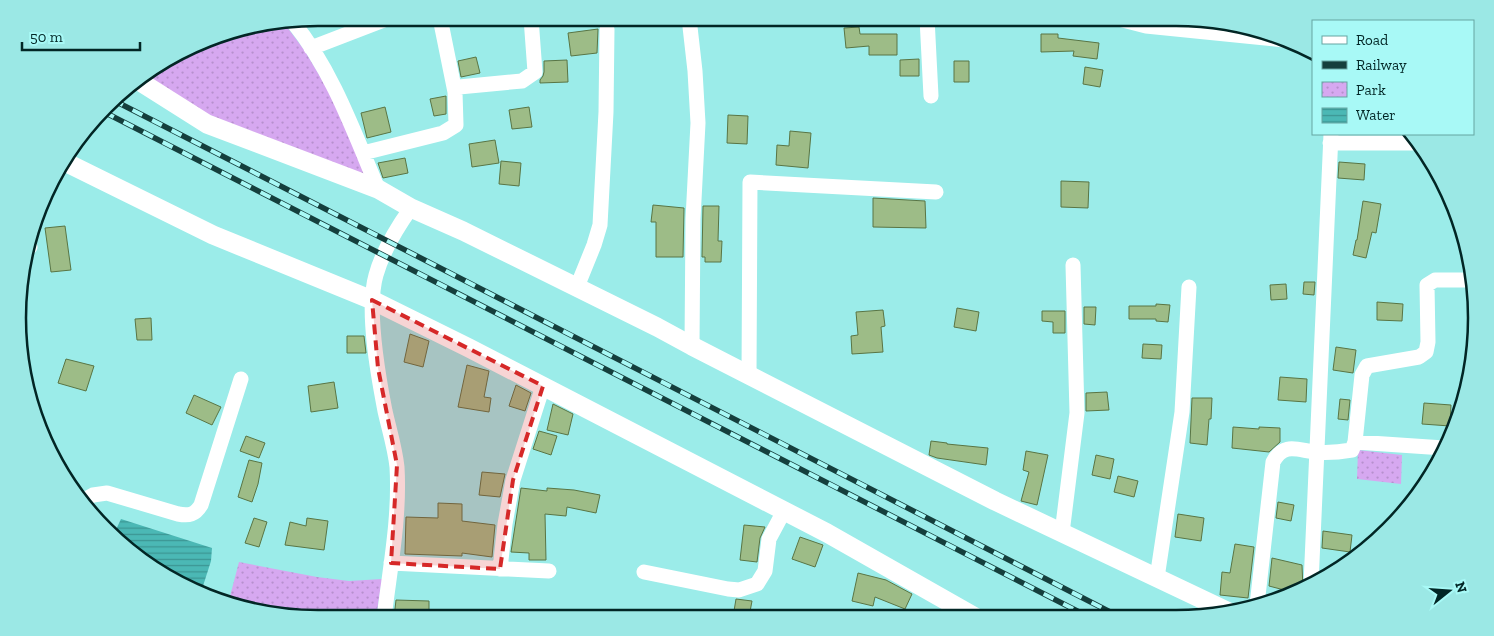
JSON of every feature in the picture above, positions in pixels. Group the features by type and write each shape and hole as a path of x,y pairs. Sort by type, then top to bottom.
{"street":[{"path":"311,48 369,26"},
{"path":"363,153 443,133 456,125 455,92 442,26"},
{"path":"455,92 459,87 467,85 522,81 535,72 532,26"},
{"path":"690,26 698,123 692,346"},
{"path":"927,26 931,96"},
{"path":"1146,26 1255,37"},
{"path":"297,27 306,39 340,101 378,189"},
{"path":"577,287 600,225 606,112 607,29"},
{"path":"144,84 207,124 378,189 411,208 463,231 657,326 749,376 995,501 1217,606"},
{"path":"1311,577 1331,139 1409,143"},
{"path":"70,164 213,235 372,300 827,533 963,610"},
{"path":"749,376 750,182 936,192"},
{"path":"385,610 396,509 396,465 378,368 372,300 376,275 383,256 395,231 411,208"},
{"path":"1062,533 1077,413 1073,265"},
{"path":"1258,598 1273,462 1276,457 1284,450 1294,448 1317,452 1352,450 1355,442 1362,375 1367,366 1419,358 1426,352 1428,342 1427,285 1434,280 1465,280"},
{"path":"1157,578 1182,412 1189,287"},
{"path":"88,497 93,494 107,493 178,514 188,515 196,512 200,505 241,379"},
{"path":"500,568 506,517 513,480 543,386"},
{"path":"1355,442 1438,448"},
{"path":"644,572 728,589 739,590 757,584 765,571 769,539 784,511"},
{"path":"391,563 549,571"}],"highlighted area":[{"path":"372,300 543,386 513,480 500,569 391,563 397,465 378,368"}],"green space":[{"path":"288,28 305,51 337,105 372,183 237,132 146,83 172,65 206,48 242,36"},
{"path":"1358,450 1402,455 1401,484 1357,479"},
{"path":"239,562 317,577 349,581 382,579 377,610 299,609 261,604 230,596"}],"water":[{"path":"121,519 212,548 211,561 203,586 156,561 117,528"}],"building":[{"path":"859,27 860,34 897,34 897,55 869,55 869,46 846,48 844,28"},
{"path":"598,29 597,53 571,56 568,33"},
{"path":"1041,34 1058,34 1058,38 1099,43 1097,59 1073,56 1074,51 1041,52"},
{"path":"476,57 480,73 461,77 458,61"},
{"path":"919,59 919,76 900,76 900,60"},
{"path":"567,60 568,82 540,83 544,72 544,61"},
{"path":"954,61 969,61 969,82 954,82"},
{"path":"1085,67 1103,70 1100,87 1083,84"},
{"path":"446,96 446,114 434,116 430,99"},
{"path":"385,107 391,132 367,138 361,113"},
{"path":"529,107 532,127 512,129 509,110"},
{"path":"728,115 748,116 747,144 727,143"},
{"path":"790,131 811,133 808,168 776,165 777,145 789,146"},
{"path":"495,140 499,163 472,167 469,144"},
{"path":"405,158 408,173 383,178 378,163"},
{"path":"501,161 521,163 519,186 499,184"},
{"path":"1339,162 1365,164 1364,180 1338,178"},
{"path":"1061,181 1089,182 1088,208 1061,207"},
{"path":"873,198 925,201 926,228 873,227"},
{"path":"1363,201 1381,204 1376,233 1372,232 1366,258 1353,255"},
{"path":"653,205 684,208 683,257 656,257 656,222 651,222"},
{"path":"703,206 719,206 718,241 722,241 721,262 705,262 705,257 702,257"},
{"path":"65,226 71,270 51,272 45,228"},
{"path":"1304,282 1315,282 1314,295 1303,294"},
{"path":"1286,284 1287,299 1271,300 1270,285"},
{"path":"1377,302 1403,304 1402,321 1377,320"},
{"path":"1156,304 1170,305 1168,322 1156,321 1156,319 1129,319 1129,306 1156,306"},
{"path":"1084,307 1096,307 1095,325 1084,324"},
{"path":"957,308 979,312 976,331 954,327"},
{"path":"883,310 885,326 881,327 883,352 852,354 851,336 858,335 856,312"},
{"path":"1042,311 1065,311 1065,333 1053,333 1053,322 1042,321"},
{"path":"151,318 152,340 137,340 135,319"},
{"path":"410,334 429,341 423,367 404,362"},
{"path":"347,336 364,336 366,353 347,353"},
{"path":"1143,344 1162,345 1161,359 1142,358"},
{"path":"1336,347 1356,350 1353,373 1333,370"},
{"path":"66,359 94,366 86,391 58,383"},
{"path":"467,365 489,371 484,397 491,398 489,412 458,407"},
{"path":"1280,377 1307,379 1306,402 1278,400"},
{"path":"334,382 338,408 311,412 308,386"},
{"path":"516,385 531,393 525,411 509,406"},
{"path":"1107,392 1109,410 1086,411 1086,393"},
{"path":"194,395 221,407 212,425 186,413"},
{"path":"1192,398 1212,398 1207,445 1190,443"},
{"path":"1340,399 1350,400 1348,420 1338,419"},
{"path":"1424,403 1451,405 1447,426 1422,424"},
{"path":"553,404 573,414 568,435 547,430"},
{"path":"1233,427 1280,428 1280,442 1269,452 1232,448"},
{"path":"539,431 557,436 551,455 533,449"},
{"path":"246,436 265,443 259,458 240,451"},
{"path":"931,441 988,448 986,465 937,458 929,455"},
{"path":"1026,451 1048,455 1037,505 1021,501 1029,472 1023,470"},
{"path":"1096,455 1114,459 1110,479 1092,475"},
{"path":"249,460 262,463 252,502 238,497"},
{"path":"482,472 505,474 500,497 479,495"},
{"path":"1118,476 1138,481 1134,497 1114,492"},
{"path":"521,488 547,491 547,488 574,490 600,495 596,513 567,507 566,516 545,514 546,560 529,560 529,553 511,552"},
{"path":"1278,502 1294,505 1291,521 1276,518"},
{"path":"438,503 462,504 462,521 495,525 492,557 462,553 462,556 405,554 406,517 438,518"},
{"path":"1178,514 1204,518 1201,541 1175,537"},
{"path":"254,518 267,522 259,547 245,543"},
{"path":"307,518 328,521 324,550 285,545 290,522 306,526"},
{"path":"744,525 765,527 760,538 757,562 740,560"},
{"path":"1323,531 1352,535 1350,552 1322,548"},
{"path":"800,537 823,545 815,567 792,559"},
{"path":"1235,544 1254,547 1248,598 1220,595 1222,572 1230,573"},
{"path":"1272,558 1302,565 1303,581 1283,590 1269,586"},
{"path":"858,573 886,580 912,594 905,609 875,597 873,606 852,601"},
{"path":"736,599 752,601 750,610 734,610"},
{"path":"396,600 429,601 429,610 395,610"}],"railway":[{"path":"121,104 1106,610"},
{"path":"109,115 1075,610"}]}
